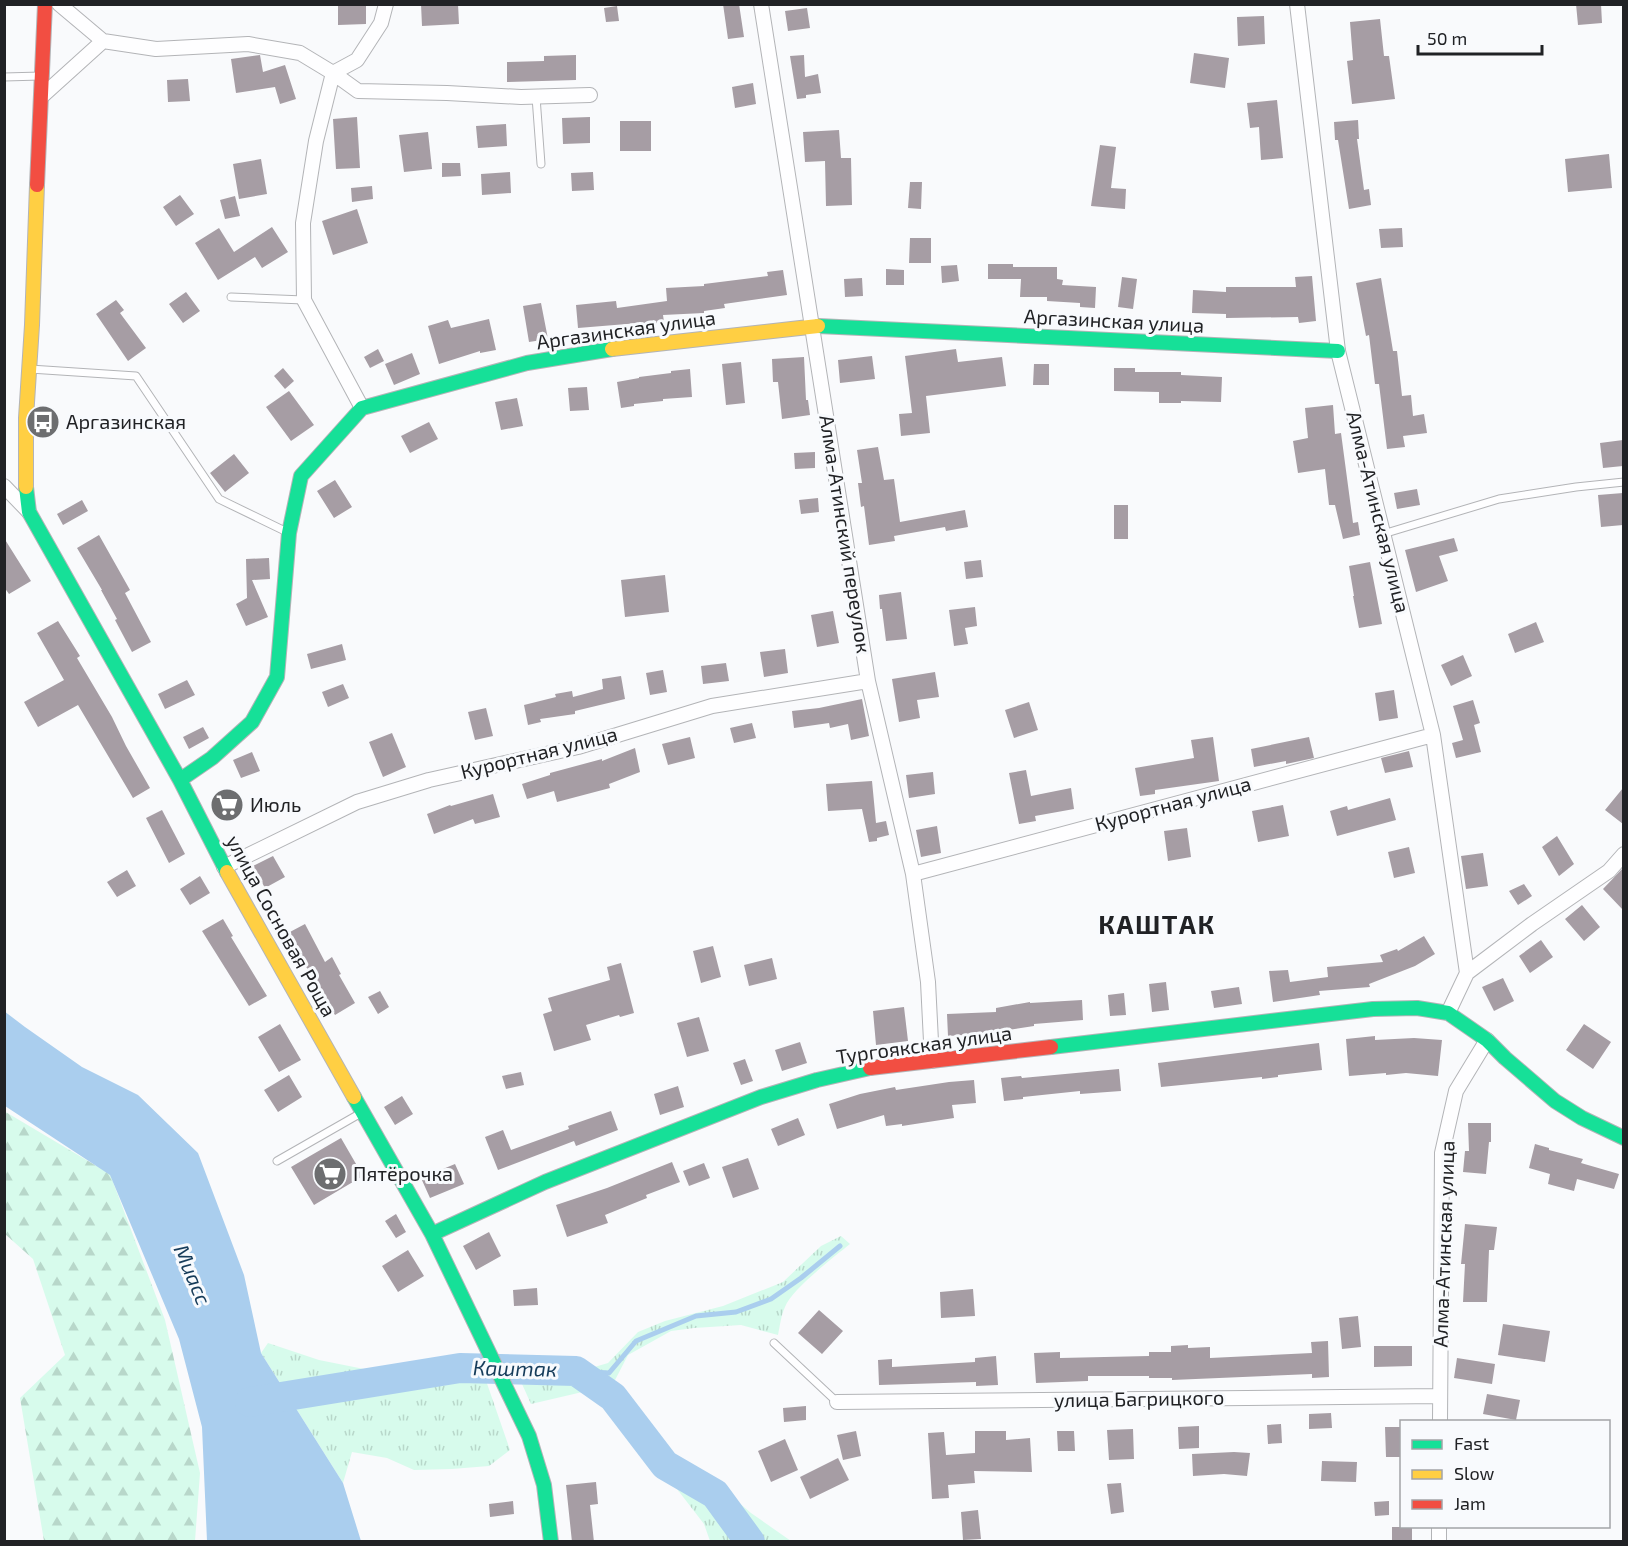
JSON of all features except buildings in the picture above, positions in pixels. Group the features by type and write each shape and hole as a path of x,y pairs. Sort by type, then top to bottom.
{"main road":[{"name":"улица Сосновая Роща","path":"45,4 30,369 24,446 25,487 29,512 180,780 224,867 432,1234 529,1436 544,1485 551,1542"},
{"name":"Аргазинская улица","path":"362,408 527,363 627,346 813,326 1338,351"},
{"path":"180,780 212,758 252,722 277,677 289,533 301,476 362,408"},
{"name":"Тургоякская улица","path":"432,1234 544,1182 761,1097 818,1080 872,1068 1373,1009 1418,1008 1448,1013"},
{"path":"1448,1013 1487,1040 1555,1101 1582,1118 1623,1138"}],"street":[{"path":"59,4 103,41 156,48 248,44 300,52 358,91 536,97 590,95"},
{"path":"362,408 304,300 303,223 316,141 333,74 357,60 381,23 386,4"},
{"name":"Алма-Атинский переулок","path":"761,4 868,681 913,874 928,982 932,1061"},
{"name":"Алма-Атинская улица","path":"1297,4 1338,351 1433,735 1467,973"},
{"path":"41,97 103,41"},
{"path":"4,486 29,512"},
{"name":"Курортная улица","path":"224,867 357,802 429,780 578,747 712,706 868,681"},
{"name":"Курортная улица","path":"913,874 1433,735"},
{"path":"1448,1013 1467,973 1532,924 1609,871 1623,854"},
{"name":"Алма-Атинская улица","path":"1440,1420 1442,1153 1456,1091 1487,1040"},
{"name":"улица Багрицкого","path":"837,1402 1440,1396"}],"lane":[{"path":"4,77 41,76"},
{"path":"536,97 542,164"},
{"path":"231,297 304,300"},
{"path":"30,369 136,376 219,499 289,533"},
{"path":"1383,534 1499,499 1623,482"},
{"path":"277,1161 363,1112"},
{"path":"774,1343 837,1402"}],"green space":[{"path":"4,1111 110,1174 165,1320 200,1473 195,1541 44,1541 20,1398 65,1355 33,1259 5,1234"},
{"path":"841,1236 850,1244 796,1291 782,1313 778,1335 741,1325 671,1331 628,1355 613,1384 627,1398 662,1446 696,1474 724,1490 751,1513 791,1541 710,1541 704,1524 643,1445 591,1390 531,1404 509,1355 534,1355 591,1368 608,1363 638,1332 665,1321 723,1306 783,1282 821,1246"},
{"path":"268,1343 319,1360 394,1375 465,1361 482,1369 510,1450 489,1466 414,1470 387,1458 352,1452 343,1483 261,1353"}],"water":[{"name":"Миасс","path":"4,1011 82,1067 138,1095 198,1153 244,1275 261,1353 343,1483 361,1541 207,1541 202,1427 179,1339 110,1175 5,1106"}],"waterway":[{"path":"576,1371 609,1373 636,1341 696,1316 736,1312 771,1299 840,1246"},
{"name":"Каштак","path":"250,1402 460,1368 576,1371 613,1397 665,1465 715,1494 750,1542"}],"traffic: fast":[{"path":"818,326 1338,351"},
{"path":"180,780 212,758 252,722 277,677 289,533 301,476 362,408 527,363 612,349"},
{"path":"26,487 29,512 180,780 227,872"},
{"path":"1051,1047 1373,1009 1417,1008 1448,1013 1487,1040 1555,1101 1582,1118 1624,1138"},
{"path":"432,1234 545,1182 761,1097 817,1080 870,1068"},
{"path":"354,1097 432,1234 529,1436 544,1485 551,1542"}],"traffic: slow":[{"path":"26,487 26,418 37,185"},
{"path":"612,349 818,326"},
{"path":"227,872 354,1097"}],"traffic: jam":[{"path":"37,185 45,4"},
{"path":"870,1068 1051,1047"}],"place":[{"name":"Аргазинская","path":"43,422"},
{"name":"Июль","path":"227,805"},
{"name":"Пятёрочка","path":"330,1174"}],"district":[{"name":"КАШТАК","path":"1157,925"}]}
